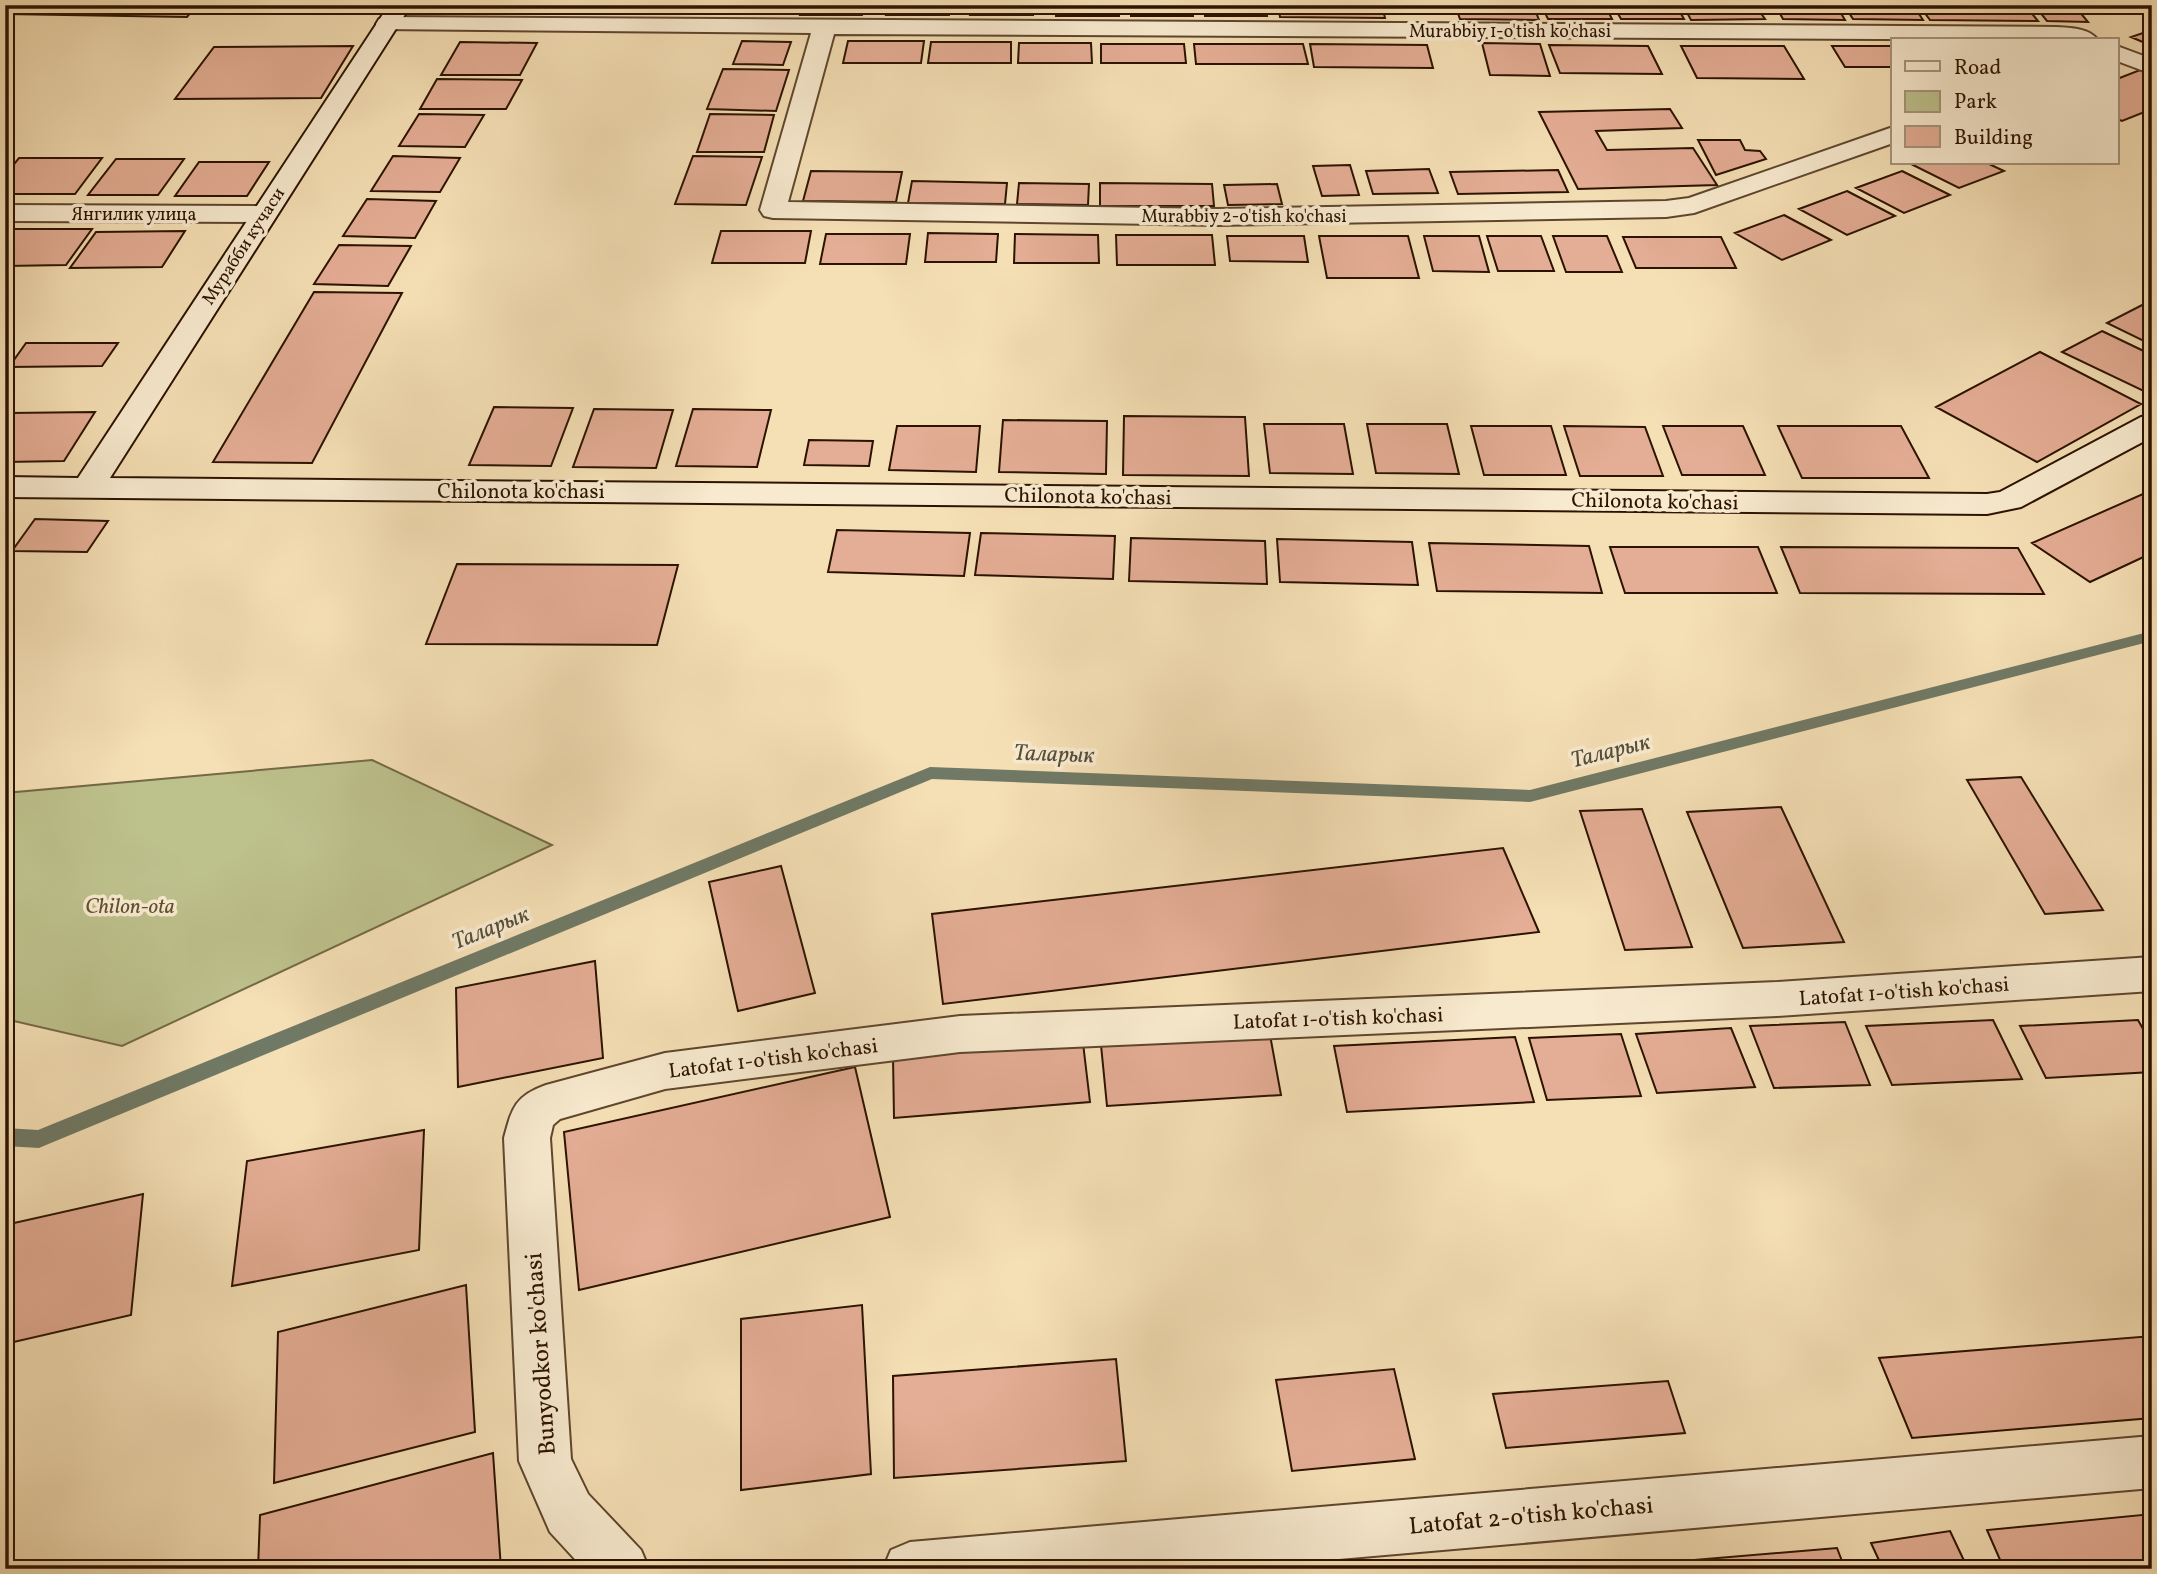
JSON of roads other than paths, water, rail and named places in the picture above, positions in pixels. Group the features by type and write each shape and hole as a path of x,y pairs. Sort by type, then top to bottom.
{"street":[{"path":"1386,5 1392,30"},
{"name":"Murabbiy 1-o'tish ko'chasi","path":"393,15 824,27 2057,34 2081,38"},
{"name":"Мурабби кучаси","path":"88,488 393,15"},
{"name":"Murabbiy 2-o'tish ko'chasi","path":"824,27 773,210 1218,217 1666,209 1694,205 1891,135"},
{"path":"2118,54 2152,67"},
{"name":"Янгилик улица","path":"5,213 263,214"},
{"name":"Chilonota ko'chasi","path":"5,488 1994,503 2009,500 2152,424"},
{"name":"Latofat 1-o'tish ko'chasi","path":"533,1115 546,1104 665,1072 960,1034 1763,1000 2152,974"},
{"name":"Bunyodkor ko'chasi","path":"533,1115 527,1138 545,1461 569,1513 622,1569"},
{"name":"Latofat 2-o'tish ko'chasi","path":"910,1569 2152,1462"}],"waterway":[{"name":"Таларык","path":"5,1137 39,1139 930,773 1530,796 2152,636"}],"park label":[{"name":"Chilon-ota","path":"130,906"}]}
